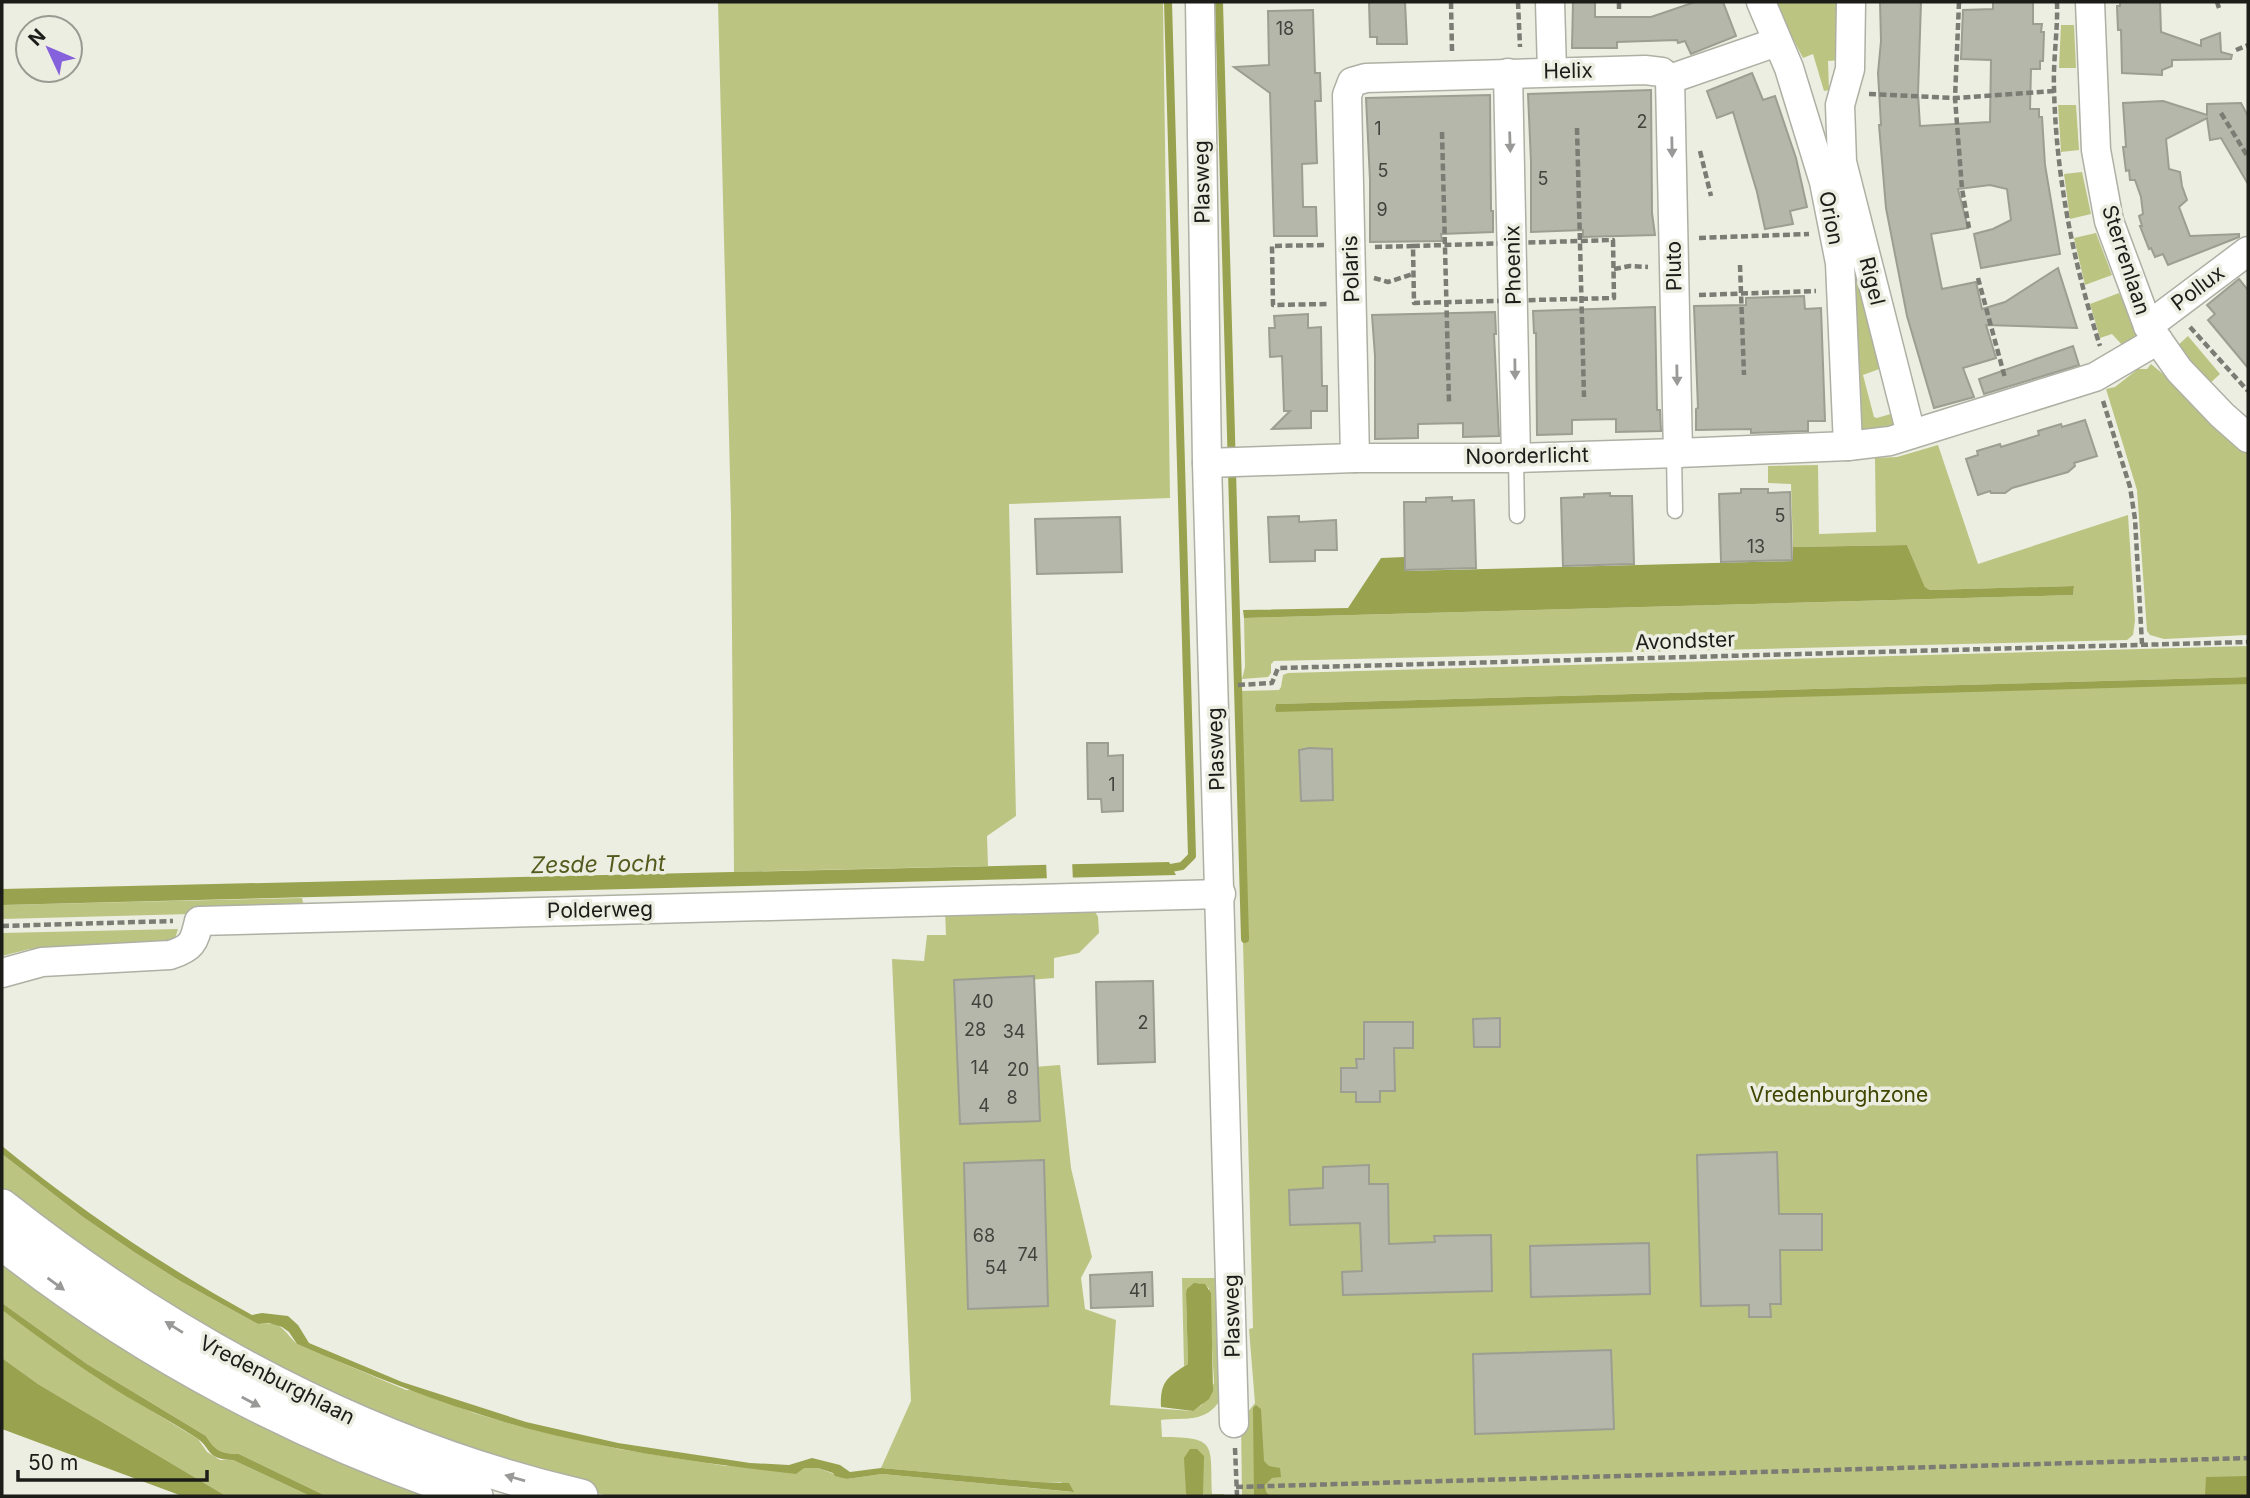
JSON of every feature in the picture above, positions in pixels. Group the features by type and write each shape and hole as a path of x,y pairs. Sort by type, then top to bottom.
{"street":[{"name":"Plasweg","path":"1200,2 1207,463 1234,1423"},
{"path":"1550,2 1552,71"},
{"name":"Orion","path":"1761,2 1789,68 1824,182 1840,263 1848,446"},
{"name":"Rigel","path":"1852,2 1850,69 1840,106 1842,162 1911,434"},
{"name":"Sterrenlaan","path":"2090,2 2094,108 2109,221 2153,333 2179,370 2248,438"},
{"path":"1670,79 1777,42"},
{"name":"Helix","path":"1352,82 1366,78 1452,74 1645,69 1662,72 1670,79"},
{"name":"Phoenix","path":"1514,73 1516,458"},
{"name":"Pluto","path":"1670,79 1676,453"},
{"name":"Polaris","path":"1352,82 1347,95 1355,458"},
{"name":"Pollux","path":"2153,333 2172,307 2248,251"},
{"path":"1848,446 1890,441 2103,373 2153,333"},
{"name":"Noorderlicht","path":"1207,463 1355,458 1516,458 1848,446"},
{"name":"Polderweg","path":"199,921 1221,894"},
{"path":"2,973 42,962 170,955 189,947 199,921"},
{"name":"Vredenburghlaan","path":"2,1206 82,1268 212,1350 259,1374 361,1423 420,1447 485,1469 581,1496"},
{"name":"Vredenburghlaan","path":"2,1243 74,1296 140,1340 197,1373 348,1448 406,1472 476,1496"}],"lane":[{"path":"1675,511 1676,453"},
{"path":"1516,458 1517,516"}],"path":[{"path":"1451,2 1452,74"},
{"path":"1514,73 1518,2"},
{"path":"1619,2 1619,12"},
{"path":"1959,2 1955,98 1958,149 1969,228"},
{"path":"2057,2 2054,91 2059,163 2068,230 2084,297 2104,359 2103,373 2130,486 2142,644"},
{"path":"2236,50 2248,45"},
{"path":"1843,93 1955,98 2054,91"},
{"path":"2221,113 2248,158"},
{"path":"1577,128 1584,397"},
{"path":"1442,132 1449,402"},
{"path":"1614,269 1674,253 1834,234"},
{"path":"1352,303 1273,304 1272,246 1350,255 1413,246"},
{"path":"1350,255 1388,282 1413,274"},
{"path":"1740,265 1744,374"},
{"path":"1978,278 2013,402"},
{"path":"1675,296 1842,290"},
{"path":"2172,307 2248,391"},
{"name":"Avondster","path":"1240,685 1272,683 1278,668 2248,642"},
{"path":"2,926 199,921"},
{"path":"1234,1423 1237,1496"},
{"path":"1236,1487 2248,1458"}],"green space":[{"path":"718,2 1163,2 1170,498 1009,504 1016,816 987,836 988,866 734,872 731,515"},
{"path":"1770,2 1843,2 1841,60 1828,61 1829,90 1824,91 1813,54 1803,58 1792,37 1785,40"},
{"path":"2061,25 2074,25 2076,68 2059,68"},
{"path":"2058,105 2076,105 2079,150 2061,152"},
{"path":"2082,172 2091,214 2070,219 2064,174"},
{"path":"2096,233 2112,275 2085,285 2074,238"},
{"path":"1857,272 1882,368 1863,375 1874,417 1894,413 1894,428 1866,432 1861,428 1849,274"},
{"path":"2119,293 2139,333 2124,347 2112,334 2100,338 2090,304"},
{"path":"2188,336 2220,374 2207,386 2175,348"},
{"path":"2151,364 2187,394 2248,453 2248,635 2164,639 2150,635 2147,631 2137,490 2106,389 2115,387 2138,369 2147,369"},
{"path":"1938,445 1978,564 2128,515 2135,620 2133,635 2127,640 1274,661 1268,677 1242,679 1245,667 1244,618 2073,595 2074,586 1930,590 1925,587 1907,545 1793,547 1791,484 1768,483 1768,466 1818,465 1819,534 1876,532 1875,458 1897,457"},
{"name":"Vredenburghzone","path":"2248,646 2248,677 1276,704 1275,708 2248,681 2248,1496 1257,1496 1255,1407 1254,1496 1242,1496 1241,1421 1255,1403 1249,1329 1253,1328 1237,710 1241,710 1240,691 1279,690 1283,675 1288,673"},
{"path":"302,898 305,911 2,919 2,905"},
{"path":"1093,908 1098,917 1099,933 1079,953 1054,958 1054,978 1005,982 1007,1069 1060,1065 1071,1168 1092,1257 1081,1278 1085,1309 1116,1320 1110,1405 1192,1411 1202,1405 1214,1383 1209,1288 1199,1283 1186,1294 1188,1364 1184,1366 1182,1278 1219,1278 1221,1399 1202,1416 1161,1420 1162,1437 1193,1439 1207,1447 1210,1454 1212,1494 1224,1496 1186,1493 1187,1496 610,1496 580,1490 281,1378 2,1197 2,1154 83,1217 134,1252 258,1324 277,1325 297,1344 406,1390 414,1390 474,1413 525,1428 619,1449 726,1466 818,1468 847,1479 882,1474 1073,1492 1061,1482 881,1468 911,1401 892,959 924,961 927,935 946,935 945,910"},
{"path":"178,929 174,942 30,949 2,956 2,933"},
{"path":"2,1252 457,1496 326,1496 239,1454 219,1451 206,1436 87,1364 2,1303"},
{"path":"2,1310 117,1390 198,1439 207,1452 220,1460 233,1460 310,1496 226,1496 38,1384 2,1358"}],"shaded area":[{"path":"1907,545 1925,587 1930,590 2074,586 2073,595 1244,618 1243,610 1348,608 1381,558 1404,557 1405,571 1793,561 1793,547"},
{"path":"2248,677 2248,684 1276,712 1275,708 1276,704"},
{"path":"1169,862 1176,875 2,905 2,889"},
{"path":"2,1146 92,1215 219,1296 252,1315 262,1313 288,1316 298,1325 309,1343 402,1382 526,1422 618,1443 750,1463 789,1465 812,1458 840,1465 850,1472 881,1468 1069,1483 1074,1492 882,1474 847,1479 818,1468 804,1468 796,1474 728,1466 592,1443 525,1428 467,1410 381,1379 297,1344 282,1327 269,1323 258,1324 180,1281 83,1217 2,1154"},
{"path":"1194,1283 1205,1284 1211,1293 1213,1391 1209,1399 1193,1411 1161,1407 1166,1381 1188,1364 1186,1294 1187,1289"},
{"path":"2,1303 87,1364 206,1436 220,1451 239,1454 326,1496 310,1496 233,1460 217,1458 201,1441 116,1390 44,1341 2,1310"},
{"path":"2,1358 38,1384 226,1496 182,1496 2,1429"},
{"path":"1256,1405 1261,1409 1264,1461 1269,1466 1280,1468 1281,1477 1272,1478 1265,1485 1270,1496 1254,1496 1253,1408"},
{"path":"1190,1449 1197,1449 1204,1456 1203,1496 1187,1496 1186,1493 1184,1458"},
{"path":"2248,1476 2248,1496 2205,1496 2206,1477"}],"pier":[{"path":"1072,859 1073,882 1047,883 1046,860"}],"building":[{"path":"1369,2 1405,2 1407,44 1377,44 1377,37 1370,37"},
{"path":"1573,2 1595,2 1595,17 1651,17 1695,2 1723,2 1736,36 1691,54 1685,41 1678,43 1677,40 1617,42 1617,48 1572,48"},
{"path":"1880,2 1921,2 1918,94 1920,126 1990,122 1991,60 1961,59 1963,10 1993,9 1993,2 2033,2 2033,24 2042,24 2041,32 2044,32 2043,61 2040,61 2040,69 2031,69 2030,109 2039,109 2039,117 2042,117 2045,165 2060,254 1981,268 1974,234 2011,220 2007,189 1990,185 1958,189 1968,228 1931,234 1942,289 1976,282 1982,309 2005,302 2058,268 2077,328 1986,325 1996,358 1963,368 1974,397 1934,408 1907,316 1886,208 1879,125"},
{"path":"2120,2 2160,2 2161,32 2201,46 2201,40 2220,33 2221,52 2232,55 2231,59 2172,60 2172,66 2162,70 2162,75 2122,73 2121,30 2118,30 2117,6 2120,6"},
{"path":"1313,10 1315,73 1320,73 1321,101 1315,101 1317,163 1302,164 1303,207 1316,207 1317,236 1274,236 1270,93 1234,67 1269,65 1268,11"},
{"path":"1752,73 1763,100 1775,96 1796,158 1807,207 1790,211 1793,224 1765,229 1733,112 1717,118 1707,91"},
{"path":"1651,90 1652,213 1655,235 1583,237 1583,230 1531,232 1528,94"},
{"path":"1490,95 1493,232 1441,234 1442,241 1370,242 1366,98"},
{"path":"2163,101 2207,115 2207,104 2241,103 2248,116 2248,184 2221,138 2210,140 2207,118 2166,139 2169,169 2180,172 2187,200 2179,207 2190,236 2239,234 2239,237 2168,265 2163,254 2155,257 2151,248 2149,249 2140,226 2139,216 2143,214 2141,197 2135,180 2130,180 2129,170 2126,171 2123,147 2126,147 2123,103"},
{"path":"2239,279 2248,290 2248,368 2208,320 2215,314 2207,305"},
{"path":"1804,296 1805,309 1821,308 1825,421 1808,421 1808,431 1751,433 1751,429 1696,430 1698,408 1694,306 1746,305 1746,298"},
{"path":"1655,307 1657,410 1660,410 1661,431 1616,432 1616,419 1572,420 1572,434 1537,435 1536,333 1533,311"},
{"path":"1495,312 1499,436 1463,437 1463,423 1418,424 1418,438 1375,439 1372,315"},
{"path":"1308,314 1308,328 1321,327 1322,386 1327,386 1327,411 1311,411 1311,428 1272,429 1290,411 1284,411 1282,356 1270,357 1269,328 1275,328 1274,316"},
{"path":"2073,346 2079,365 1984,394 1979,379"},
{"path":"2085,420 2097,456 2074,463 2075,466 2068,472 2012,488 2005,493 1990,491 1978,495 1966,459 1978,455 1977,451 2000,444 2001,447 2039,435 2038,431 2061,424 2062,427"},
{"path":"1741,489 1768,489 1768,493 1790,492 1792,560 1721,562 1719,494 1741,493"},
{"path":"1610,493 1610,496 1632,496 1634,564 1563,566 1561,498"},
{"path":"1452,497 1452,501 1474,500 1476,568 1405,570 1404,502 1426,502 1426,498"},
{"path":"1299,516 1299,522 1336,520 1337,550 1315,550 1315,561 1270,562 1268,517"},
{"path":"1120,517 1122,572 1037,574 1035,519"},
{"path":"1087,743 1108,743 1108,756 1123,755 1123,811 1102,812 1101,799 1088,799"},
{"path":"1332,749 1333,800 1301,801 1299,750"},
{"path":"1034,976 1040,1121 960,1124 954,980"},
{"path":"1153,981 1155,1062 1098,1064 1096,982"},
{"path":"1500,1018 1500,1047 1474,1047 1473,1019"},
{"path":"1364,1022 1413,1022 1413,1048 1394,1048 1395,1091 1380,1091 1380,1102 1356,1102 1356,1092 1341,1092 1341,1068 1357,1068 1356,1059 1364,1059"},
{"path":"1777,1152 1779,1214 1822,1214 1822,1250 1780,1250 1781,1304 1770,1304 1771,1317 1749,1317 1749,1305 1701,1306 1697,1155"},
{"path":"1044,1160 1048,1306 968,1309 964,1163"},
{"path":"1369,1165 1369,1184 1388,1184 1389,1244 1435,1242 1434,1236 1491,1235 1492,1291 1343,1295 1342,1272 1362,1271 1360,1223 1290,1225 1289,1190 1323,1188 1323,1167"},
{"path":"1649,1243 1650,1294 1531,1297 1530,1246"},
{"path":"1152,1272 1153,1306 1091,1308 1090,1275"},
{"path":"1611,1350 1614,1429 1475,1434 1473,1354"}],"waterway":[{"path":"1165,869 1182,866 1192,856 1168,2"},
{"path":"1219,2 1245,939"}],"water label":[{"name":"Zesde Tocht","path":"598,864"}]}
